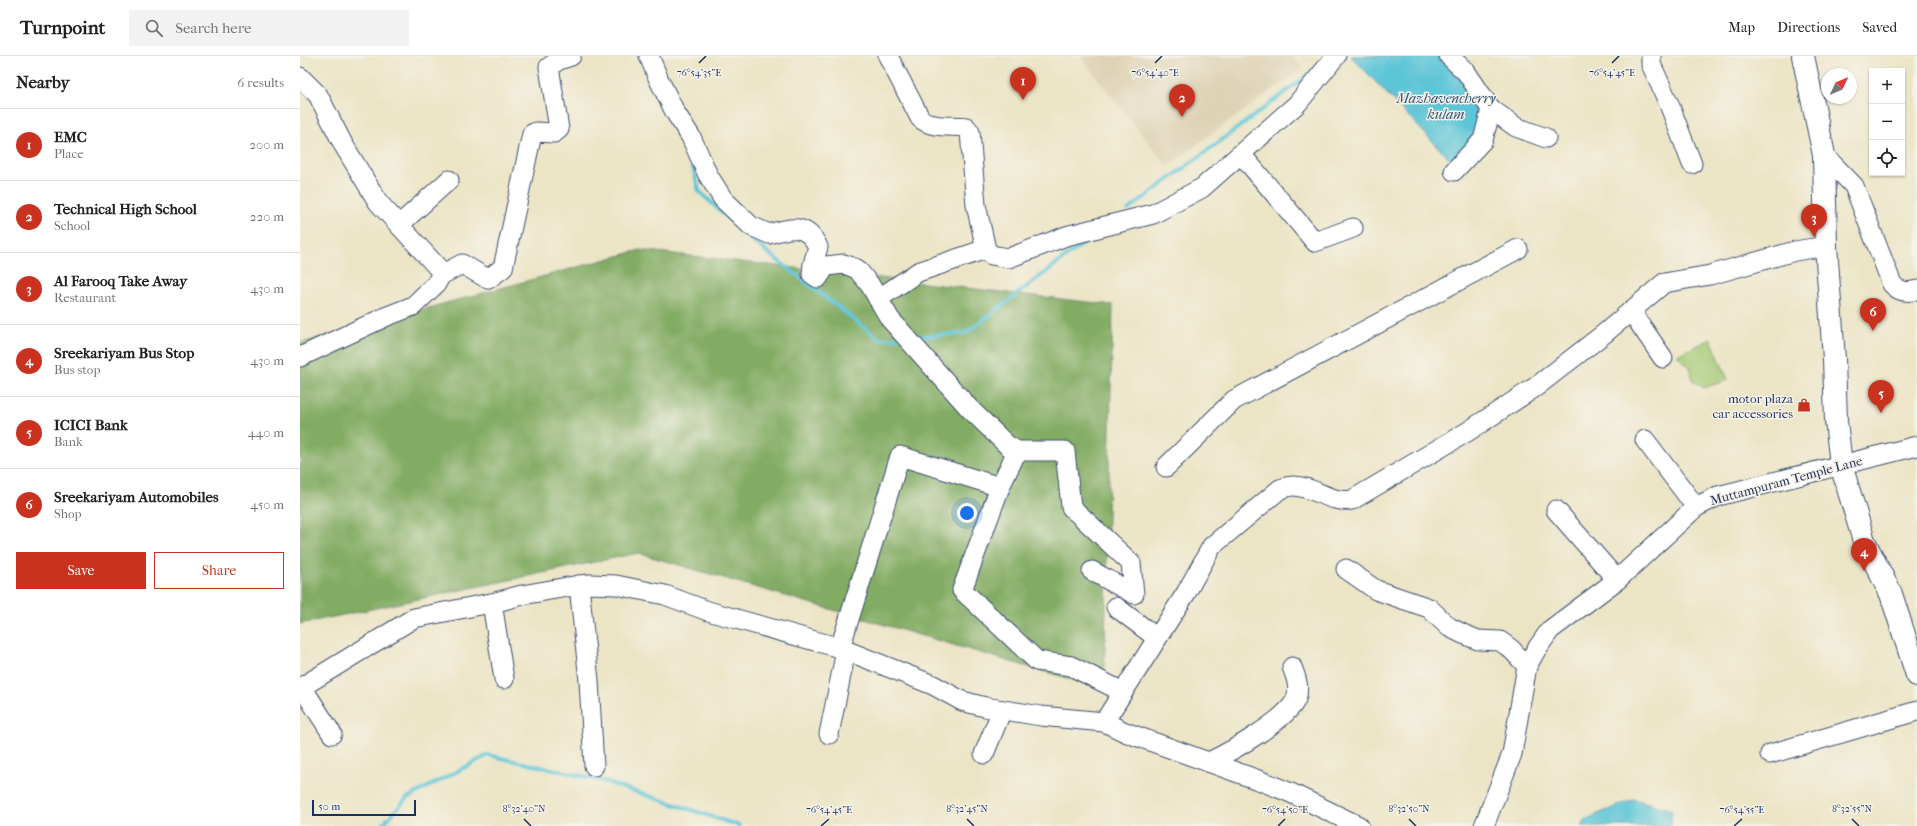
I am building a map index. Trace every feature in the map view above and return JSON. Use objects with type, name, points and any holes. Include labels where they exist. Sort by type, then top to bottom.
[{"type":"main road","points":[[1803,56],[1824,155],[1826,246],[1834,359],[1836,421],[1841,465],[1864,541],[1891,594],[1917,675]]},
{"type":"street","points":[[300,357],[385,317],[413,306],[436,284],[441,275],[462,264],[488,279],[503,268],[531,134],[536,132],[554,133],[559,129],[550,67],[559,60],[571,56]]},
{"type":"street","points":[[649,56],[668,99],[691,137],[708,175],[723,199],[751,226],[769,234],[784,229],[802,229],[813,236],[818,247],[812,274],[818,278],[826,266],[844,264],[857,270],[870,285],[890,319],[970,408],[1007,445],[1017,451],[1065,451],[1071,507],[1131,563],[1134,594],[1092,571]]},
{"type":"street","points":[[888,56],[920,118],[923,121],[931,125],[966,127],[970,132],[976,205],[986,249],[991,254],[1008,258],[1066,236],[1153,214],[1202,188],[1297,104],[1336,56]]},
{"type":"street","points":[[1449,56],[1466,72],[1491,109],[1516,127],[1546,138]]},
{"type":"street","points":[[1650,57],[1651,64],[1669,104],[1692,164]]},
{"type":"street","points":[[300,77],[318,96],[343,144],[378,202],[439,269],[441,275]]},
{"type":"street","points":[[1454,171],[1483,140],[1491,109]]},
{"type":"street","points":[[1241,154],[1315,242],[1353,228]]},
{"type":"street","points":[[1824,155],[1854,186],[1892,284],[1901,291],[1906,292],[1917,290]]},
{"type":"street","points":[[399,225],[449,180]]},
{"type":"street","points":[[1104,722],[1157,638],[1212,546],[1280,488],[1293,486],[1303,488],[1342,502],[1352,500],[1467,432],[1537,386],[1664,283],[1710,275],[1795,251],[1826,246]]},
{"type":"street","points":[[878,299],[918,272],[986,249]]},
{"type":"street","points":[[1166,467],[1234,400],[1518,249]]},
{"type":"street","points":[[1631,310],[1663,358]]},
{"type":"street","points":[[1645,440],[1696,507]]},
{"type":"street","name":"Muttampuram Temple Lane","points":[[1484,826],[1512,754],[1527,666],[1550,630],[1617,580],[1696,507],[1718,496],[1917,446]]},
{"type":"street","points":[[1017,451],[1000,487],[962,590],[1036,661],[1071,666],[1123,692]]},
{"type":"street","points":[[829,734],[843,649],[900,456],[1000,487]]},
{"type":"street","points":[[1556,510],[1617,580]]},
{"type":"street","points":[[1346,570],[1376,590],[1429,608],[1449,627],[1463,634],[1478,640],[1500,641],[1511,649],[1527,666]]},
{"type":"street","points":[[579,585],[589,681],[594,766]]},
{"type":"street","points":[[332,734],[301,687],[414,618],[492,603],[522,595],[579,585],[616,585],[665,595],[708,611],[843,649],[933,685],[962,700],[1002,710],[1041,716],[1104,722],[1125,732],[1290,793],[1359,826]]},
{"type":"street","points":[[492,603],[504,679]]},
{"type":"street","points":[[1116,607],[1157,638]]},
{"type":"street","points":[[1209,762],[1224,755],[1268,726],[1285,712],[1295,700],[1298,690],[1297,677],[1292,666]]},
{"type":"street","points":[[984,754],[1002,710]]},
{"type":"street","points":[[1770,754],[1917,710]]},
{"type":"shaded area","points":[[1080,56],[1291,56],[1303,68],[1167,166]]},
{"type":"green space","points":[[640,250],[1113,305],[1104,689],[638,553],[300,624],[300,343]]},
{"type":"green space","points":[[1711,339],[1728,380],[1704,388],[1693,381],[1689,367],[1677,355]]},
{"type":"water","name":"Mazhavencherry kulam","points":[[1351,56],[1440,56],[1449,62],[1488,118],[1456,166]]},
{"type":"water","points":[[1634,799],[1672,810],[1671,826],[1582,826],[1586,819]]},
{"type":"waterway","points":[[1128,210],[1311,73]]},
{"type":"waterway","points":[[691,159],[699,191],[749,238],[879,339],[898,338]]},
{"type":"waterway","points":[[913,337],[966,333],[1089,239]]},
{"type":"waterway","points":[[381,826],[407,798],[488,755],[600,780],[740,826]]},
{"type":"place","name":"EMC","points":[[1023,100]]},
{"type":"place","name":"Technical High School","points":[[1182,117]]},
{"type":"place","name":"Al Farooq Take Away","points":[[1814,237]]},
{"type":"place","name":"Sreekariyam Automobiles","points":[[1873,331]]},
{"type":"place","name":"motor plaza car accessories","points":[[1804,405]]},
{"type":"place","name":"ICICI Bank","points":[[1881,413]]},
{"type":"place","name":"Sreekariyam Bus Stop","points":[[1864,571]]}]
